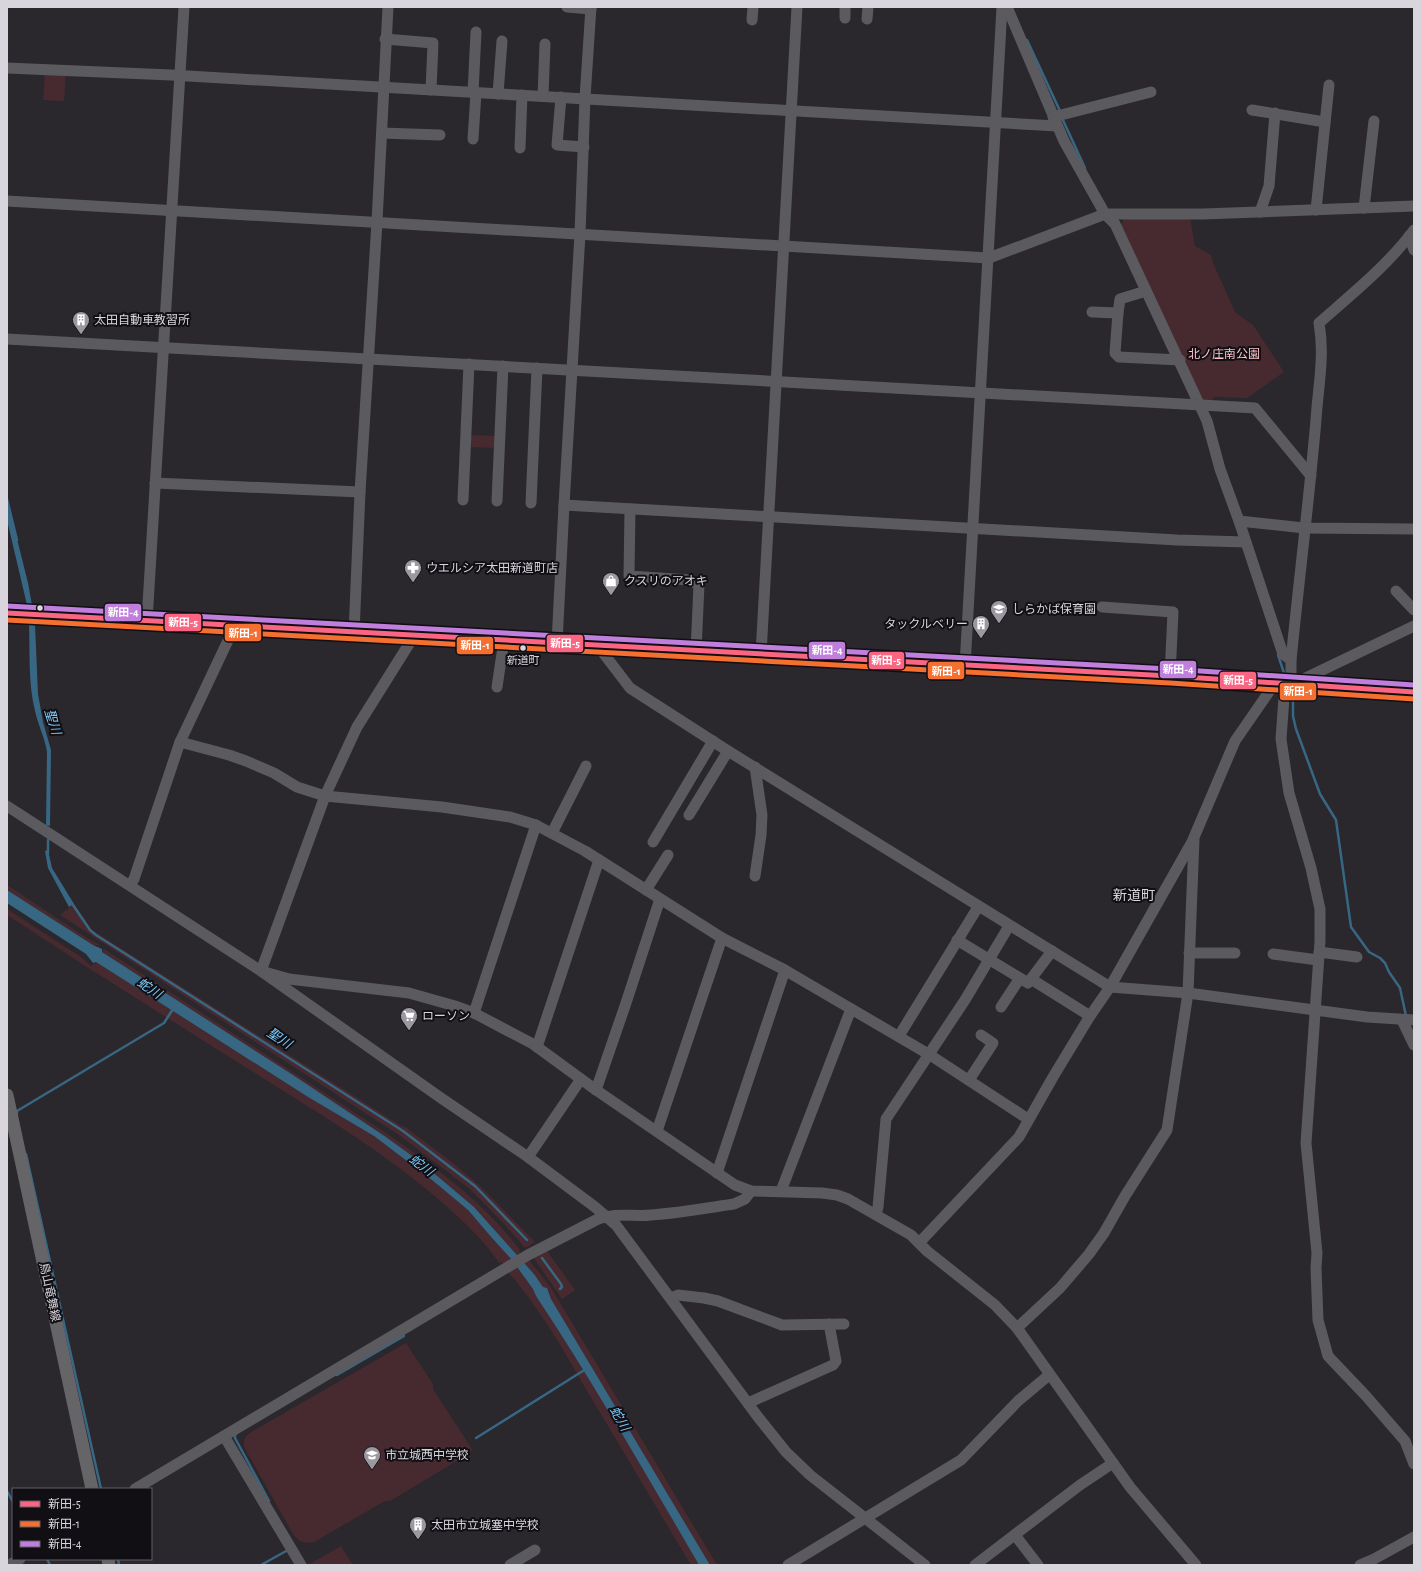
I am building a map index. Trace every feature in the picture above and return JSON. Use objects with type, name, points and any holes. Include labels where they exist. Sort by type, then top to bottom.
[{"type":"main road","points":[[7,613],[147,622],[1170,676],[1414,692]]},
{"type":"main road","name":"鳥山竜舞線","points":[[7,1095],[92,1488]]},
{"type":"street","points":[[147,622],[184,7]]},
{"type":"street","points":[[354,632],[360,492],[377,222],[385,39],[388,7]]},
{"type":"street","points":[[557,643],[591,8],[567,7]]},
{"type":"street","points":[[752,20],[753,7]]},
{"type":"street","points":[[761,654],[785,246],[797,7]]},
{"type":"street","points":[[867,19],[868,7]]},
{"type":"street","points":[[965,666],[1002,7]]},
{"type":"street","points":[[1007,7],[1055,122],[1105,214],[1115,224],[1180,360],[1207,421],[1220,469],[1239,521],[1283,654],[1290,660]]},
{"type":"street","points":[[473,139],[476,32]]},
{"type":"street","points":[[385,39],[433,43],[430,90]]},
{"type":"street","points":[[498,94],[502,41]]},
{"type":"street","points":[[543,96],[545,44]]},
{"type":"street","points":[[7,68],[585,98],[996,122],[1055,122],[1151,92]]},
{"type":"street","points":[[1316,210],[1329,85]]},
{"type":"street","points":[[520,148],[522,95]]},
{"type":"street","points":[[560,97],[557,145],[584,147]]},
{"type":"street","points":[[1252,110],[1325,122]]},
{"type":"street","points":[[1260,212],[1269,186],[1275,113]]},
{"type":"street","points":[[1364,208],[1374,120]]},
{"type":"street","points":[[382,133],[440,135]]},
{"type":"street","points":[[7,201],[989,258],[1105,214],[1195,214],[1414,206]]},
{"type":"street","points":[[1411,233],[1414,250]]},
{"type":"street","points":[[1411,233],[1368,279],[1319,323],[1322,341],[1322,363],[1290,660],[1284,684],[1281,739],[1289,793],[1311,868],[1320,909],[1319,956],[1306,1143],[1316,1253],[1318,1320],[1328,1356],[1400,1434],[1405,1441],[1414,1464]]},
{"type":"street","points":[[1146,291],[1120,299],[1115,353],[1119,357],[1180,360]]},
{"type":"street","points":[[1092,312],[1118,313]]},
{"type":"street","points":[[7,339],[1255,408],[1311,476]]},
{"type":"street","points":[[463,500],[469,364]]},
{"type":"street","points":[[497,501],[503,366]]},
{"type":"street","points":[[530,503],[537,368]]},
{"type":"street","points":[[155,483],[360,492]]},
{"type":"street","points":[[564,505],[973,527],[1177,540],[1246,542]]},
{"type":"street","points":[[630,508],[629,576],[690,580],[699,585],[696,651]]},
{"type":"street","points":[[1239,521],[1304,528],[1414,529]]},
{"type":"street","points":[[1396,591],[1414,610]]},
{"type":"street","points":[[1102,607],[1173,612],[1170,676]]},
{"type":"street","points":[[130,885],[134,879],[180,742],[232,632],[233,626]]},
{"type":"street","points":[[919,1243],[1019,1137],[1028,1119],[1090,1016],[1110,987],[1194,837],[1235,741],[1284,684],[1414,626]]},
{"type":"street","points":[[261,971],[325,796],[357,727],[414,636]]},
{"type":"street","points":[[498,687],[504,640]]},
{"type":"street","points":[[600,645],[604,654],[630,688],[713,742],[1110,987],[1188,993],[1367,1017],[1414,1020]]},
{"type":"street","points":[[180,742],[241,759],[274,773],[297,787],[325,796],[442,807],[510,817],[536,825],[599,860],[722,938],[785,970],[930,1055],[1028,1119]]},
{"type":"street","points":[[653,842],[713,742]]},
{"type":"street","points":[[689,815],[728,751]]},
{"type":"street","points":[[552,833],[586,766]]},
{"type":"street","points":[[755,767],[762,814],[761,835],[755,876]]},
{"type":"street","points":[[7,806],[261,971],[528,1158],[606,1216],[616,1225],[748,1403],[788,1454],[810,1475],[925,1565]]},
{"type":"street","points":[[474,1013],[536,825]]},
{"type":"street","points":[[1016,1328],[1060,1288],[1089,1254],[1104,1233],[1125,1196],[1167,1130],[1188,993],[1194,837]]},
{"type":"street","points":[[646,890],[668,855]]},
{"type":"street","points":[[537,1047],[599,860]]},
{"type":"street","points":[[596,1090],[660,899]]},
{"type":"street","points":[[898,1036],[978,906]]},
{"type":"street","points":[[876,1214],[878,1207],[886,1119],[930,1055],[990,961],[1009,926]]},
{"type":"street","points":[[656,1131],[722,938]]},
{"type":"street","points":[[957,940],[1028,983],[1052,952]]},
{"type":"street","points":[[1190,952],[1235,953]]},
{"type":"street","points":[[1273,954],[1357,957]]},
{"type":"street","points":[[717,1173],[785,970]]},
{"type":"street","points":[[261,971],[289,979],[409,993],[474,1013],[537,1047],[596,1090],[734,1185],[751,1191],[781,1191],[837,1195],[848,1199],[876,1214],[911,1235],[927,1251],[995,1306],[1016,1328],[1130,1487],[1196,1565]]},
{"type":"street","points":[[1001,1007],[1020,978]]},
{"type":"street","points":[[1031,979],[1090,1016]]},
{"type":"street","points":[[781,1191],[851,1009]]},
{"type":"street","points":[[1402,1020],[1414,1045]]},
{"type":"street","points":[[969,1080],[992,1043],[981,1035]]},
{"type":"street","points":[[528,1158],[581,1079]]},
{"type":"street","points":[[137,1488],[504,1269],[561,1237],[606,1216],[622,1214],[652,1215],[734,1204],[745,1199],[751,1191]]},
{"type":"street","points":[[670,1298],[678,1295],[718,1301],[782,1325],[844,1324]]},
{"type":"street","points":[[748,1403],[833,1365],[836,1361],[829,1324]]},
{"type":"street","points":[[788,1565],[961,1460],[1018,1401],[1049,1375]]},
{"type":"street","points":[[224,1436],[301,1565]]},
{"type":"street","points":[[975,1565],[1080,1485],[1113,1463]]},
{"type":"street","points":[[1015,1535],[1038,1565]]},
{"type":"street","points":[[1360,1565],[1376,1562],[1414,1537]]},
{"type":"street","points":[[510,1565],[535,1550]]},
{"type":"street","points":[[9,1565],[18,1560]]},
{"type":"green space","points":[[45,71],[66,72],[64,101],[43,100]]},
{"type":"green space","name":"北ノ庄南公園","points":[[1190,217],[1195,246],[1211,255],[1235,312],[1253,325],[1284,372],[1247,398],[1214,397],[1210,403],[1202,401],[1120,226],[1124,219]]},
{"type":"green space","points":[[466,435],[500,436],[499,448],[465,447]]},
{"type":"green space","points":[[7,885],[100,945],[93,945],[7,890]]},
{"type":"green space","points":[[74,904],[92,930],[403,1127],[404,1126],[453,1163],[480,1186],[535,1242],[525,1248],[470,1189],[399,1135],[60,915]]},
{"type":"green space","points":[[7,909],[81,957],[91,966],[96,962],[308,1097],[374,1136],[432,1180],[468,1210],[512,1260],[533,1289],[619,1429],[699,1565],[691,1565],[543,1318],[502,1262],[499,1263],[481,1239],[467,1225],[399,1168],[326,1117],[37,935],[7,915]]},
{"type":"green space","points":[[104,949],[386,1133],[458,1186],[491,1216],[550,1286],[717,1565],[710,1565],[551,1299],[547,1288],[543,1287],[534,1274],[474,1207],[422,1163],[386,1137],[102,952]]},
{"type":"green space","points":[[547,1251],[575,1290],[562,1299],[535,1260],[535,1256]]},
{"type":"green space","points":[[406,1343],[433,1384],[433,1389],[472,1449],[470,1453],[390,1501],[385,1501],[314,1542],[307,1543],[300,1541],[293,1534],[244,1447],[245,1438],[251,1432]]},
{"type":"green space","points":[[341,1546],[353,1565],[308,1565]]},
{"type":"water","points":[[7,499],[32,605],[27,605],[7,520]]},
{"type":"water","points":[[29,624],[35,624],[38,694],[43,722],[51,750],[50,826],[46,825],[47,752],[36,716],[30,679]]},
{"type":"water","points":[[48,850],[52,868],[74,904],[69,907],[48,868],[45,851]]},
{"type":"water","name":"蛇川","points":[[7,890],[93,945],[102,949],[102,952],[386,1137],[422,1163],[474,1207],[534,1274],[543,1287],[547,1288],[551,1299],[710,1565],[699,1565],[619,1429],[533,1289],[512,1260],[468,1210],[432,1180],[374,1136],[308,1097],[96,962],[93,963],[86,954],[7,903]]},
{"type":"waterway","points":[[1027,40],[1060,111]]},
{"type":"waterway","points":[[1062,118],[1085,168]]},
{"type":"waterway","name":"聖川","points":[[7,499],[17,540]]},
{"type":"waterway","points":[[1278,655],[1286,679]]},
{"type":"waterway","points":[[1289,689],[1293,702],[1293,716],[1296,729],[1320,794],[1336,820],[1351,927],[1369,952],[1380,958],[1385,963],[1389,972],[1400,988],[1406,1016]]},
{"type":"waterway","name":"聖川","points":[[48,840],[48,853]]},
{"type":"waterway","name":"聖川","points":[[71,902],[90,930],[96,935],[403,1131],[475,1186],[527,1240]]},
{"type":"waterway","points":[[17,1114],[17,1111],[164,1023],[173,1009]]},
{"type":"waterway","points":[[26,1154],[101,1488]]},
{"type":"waterway","name":"聖川","points":[[542,1258],[561,1284],[562,1287],[560,1289]]},
{"type":"waterway","points":[[337,1375],[404,1336]]},
{"type":"waterway","points":[[476,1438],[586,1369]]},
{"type":"waterway","points":[[236,1434],[235,1438],[269,1501]]},
{"type":"waterway","points":[[7,1491],[12,1500]]},
{"type":"waterway","points":[[261,1565],[288,1550]]},
{"type":"waterway","points":[[48,1560],[50,1565]]},
{"type":"waterway","points":[[118,1560],[119,1565]]},
{"type":"transit line","name":"新田-4","points":[[7,606],[1170,669],[1414,685]]},
{"type":"transit line","name":"新田-5","points":[[7,613],[1170,676],[1414,692]]},
{"type":"transit line","name":"新田-1","points":[[7,620],[1170,683],[1414,699]]},
{"type":"place","name":"太田自動車教習所","points":[[81,335]]},
{"type":"place","name":"ウエルシア太田新道町店","points":[[413,583]]},
{"type":"place","name":"クスリのアオキ","points":[[611,596]]},
{"type":"place","name":"しらかば保育園","points":[[999,624]]},
{"type":"place","name":"タックルベリー","points":[[981,639]]},
{"type":"place","name":"新道町","points":[[523,648]]},
{"type":"place","name":"ローソン","points":[[409,1031]]},
{"type":"place","name":"市立城西中学校","points":[[372,1470]]},
{"type":"place","name":"太田市立城塞中学校","points":[[418,1540]]},
{"type":"district","name":"新道町","points":[[1134,896]]}]
